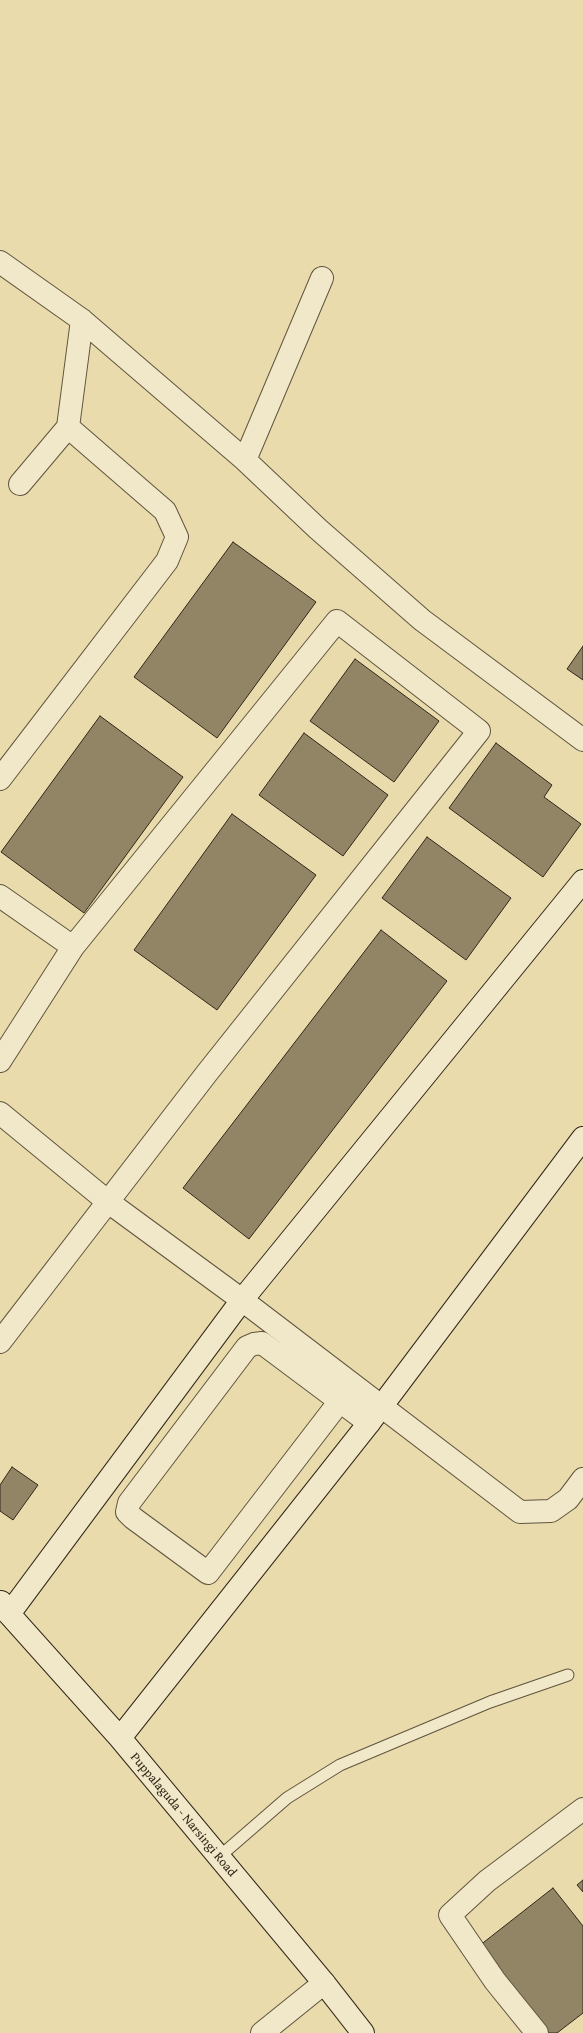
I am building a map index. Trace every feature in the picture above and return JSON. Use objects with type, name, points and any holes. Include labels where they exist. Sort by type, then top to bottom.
[{"type":"street","points":[[0,262],[82,320],[245,460],[318,530],[422,620],[583,740]]},
{"type":"street","points":[[245,460],[322,278]]},
{"type":"street","points":[[20,484],[68,427],[82,320]]},
{"type":"street","points":[[0,779],[167,561],[177,537],[165,511],[68,427]]},
{"type":"street","points":[[0,1061],[73,946],[337,621],[479,731],[107,1201],[0,1342]]},
{"type":"street","points":[[4,1607],[242,1300],[583,881]]},
{"type":"street","points":[[0,896],[73,946]]},
{"type":"street","points":[[0,1113],[107,1201],[242,1300],[374,1415],[520,1512],[551,1511],[568,1499],[583,1480]]},
{"type":"street","points":[[120,1738],[374,1415],[583,1138]]},
{"type":"street","points":[[340,1401],[208,1573],[127,1512],[129,1503],[247,1347],[262,1343],[340,1401],[374,1415]]},
{"type":"street","name":"Puppalaguda - Narsingi Road","points":[[4,1607],[120,1738],[324,1983],[363,2033]]},
{"type":"street","points":[[537,2033],[495,1981],[450,1914],[487,1881],[583,1809]]},
{"type":"street","points":[[262,2033],[324,1983]]},
{"type":"lane","points":[[219,1857],[287,1798],[340,1765],[490,1702],[568,1675]]},
{"type":"building","points":[[233,542],[316,602],[217,738],[134,677]]},
{"type":"building","points":[[583,646],[583,680],[567,669]]},
{"type":"building","points":[[355,659],[439,721],[394,782],[310,721]]},
{"type":"building","points":[[100,716],[183,777],[84,913],[1,852]]},
{"type":"building","points":[[304,733],[388,795],[343,856],[259,795]]},
{"type":"building","points":[[496,743],[552,785],[544,797],[581,824],[543,877],[449,808]]},
{"type":"building","points":[[232,814],[316,875],[217,1010],[134,950]]},
{"type":"building","points":[[427,837],[511,898],[466,960],[382,898]]},
{"type":"building","points":[[381,930],[447,981],[249,1239],[183,1188]]},
{"type":"building","points":[[12,1467],[38,1485],[13,1520],[0,1511],[0,1485]]},
{"type":"building","points":[[583,1880],[583,1892],[577,1885]]},
{"type":"building","points":[[553,1888],[583,1926],[583,2013],[557,2033],[547,2033],[479,1946]]}]
